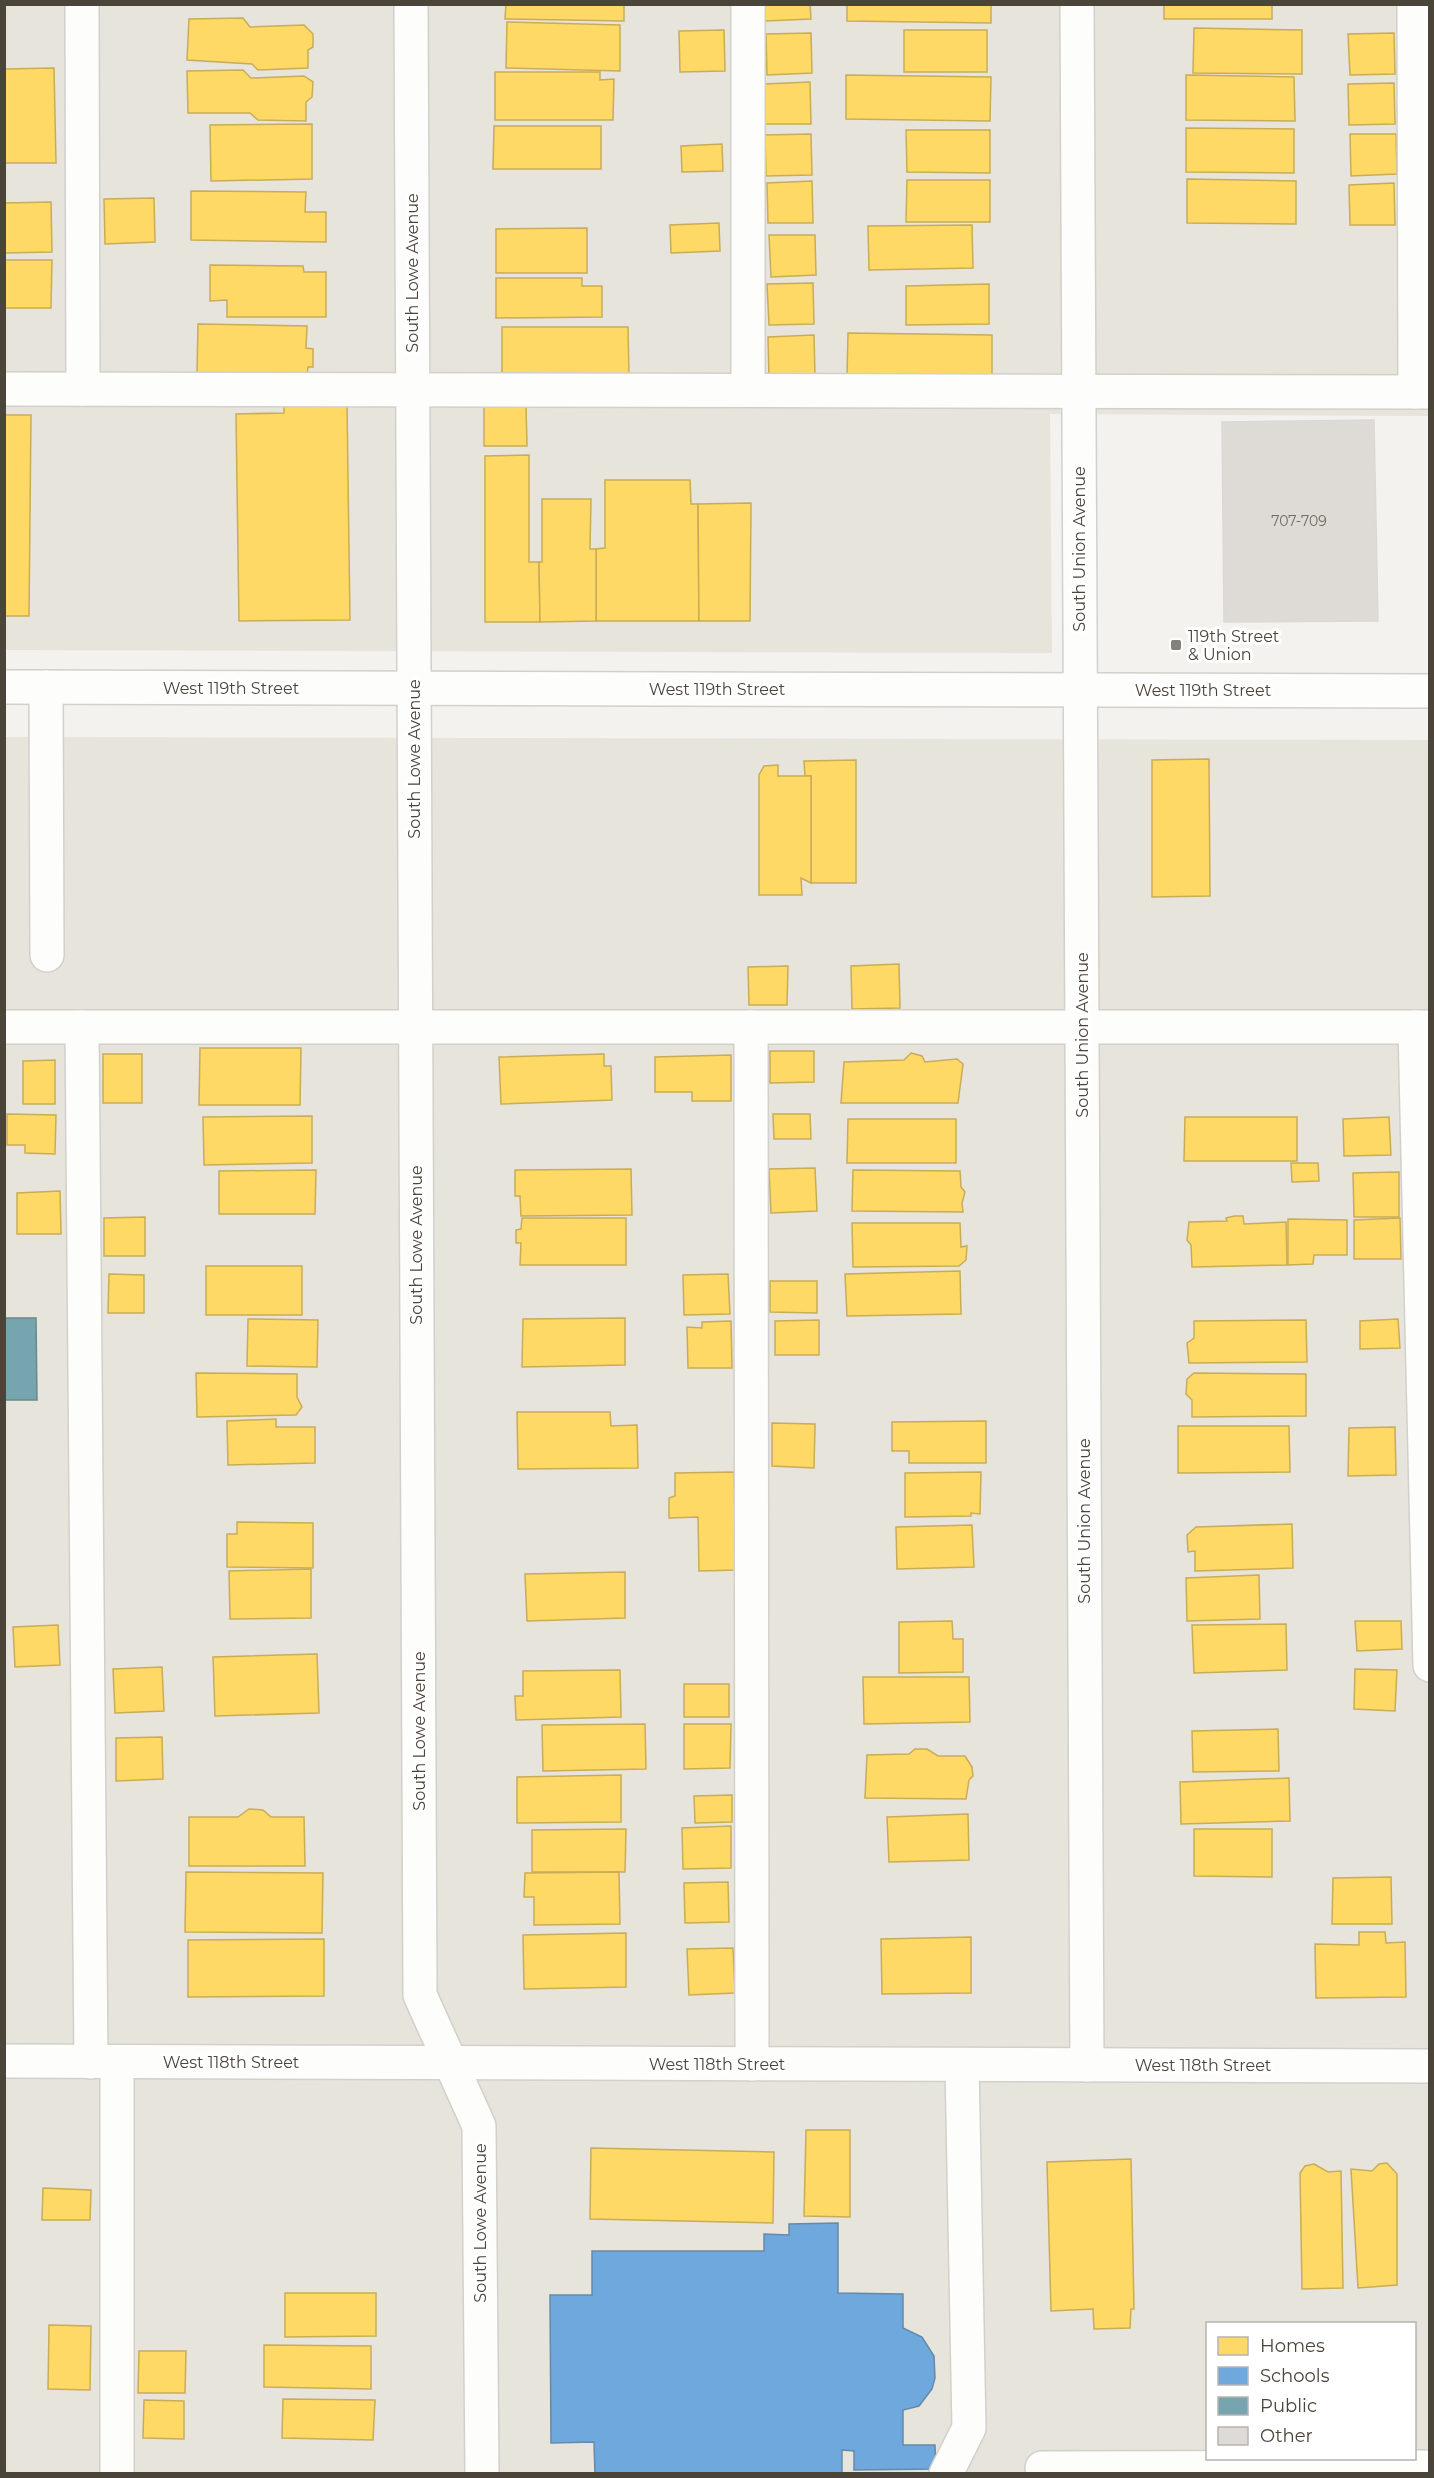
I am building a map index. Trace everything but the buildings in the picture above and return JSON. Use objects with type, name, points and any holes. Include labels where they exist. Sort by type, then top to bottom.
[{"type":"street","points":[[82,4],[83,389]]},
{"type":"street","name":"South Lowe Avenue","points":[[411,4],[420,1995],[479,2126],[482,2474]]},
{"type":"street","points":[[748,4],[748,390]]},
{"type":"street","name":"South Union Avenue","points":[[1077,4],[1087,2065]]},
{"type":"street","points":[[4,389],[1422,392],[1414,4]]},
{"type":"street","name":"West 119th Street","points":[[4,687],[1430,691]]},
{"type":"street","points":[[46,687],[47,955]]},
{"type":"street","points":[[4,1027],[1422,1027],[1430,1665]]},
{"type":"street","points":[[82,1027],[104,2062],[117,2474]]},
{"type":"street","points":[[750,1027],[752,2064]]},
{"type":"street","name":"West 118th Street","points":[[4,2061],[1430,2066]]},
{"type":"street","points":[[946,2474],[969,2428],[962,2065]]},
{"type":"street","points":[[1042,2468],[1430,2467]]},
{"type":"shaded area","points":[[5,5],[1429,5],[1429,416],[1050,414],[1052,653],[5,650]]},
{"type":"shaded area","points":[[4,737],[1429,740],[1429,2473],[5,2473]]},
{"type":"place","name":"119th Street & Union","points":[[1176,645]]}]
